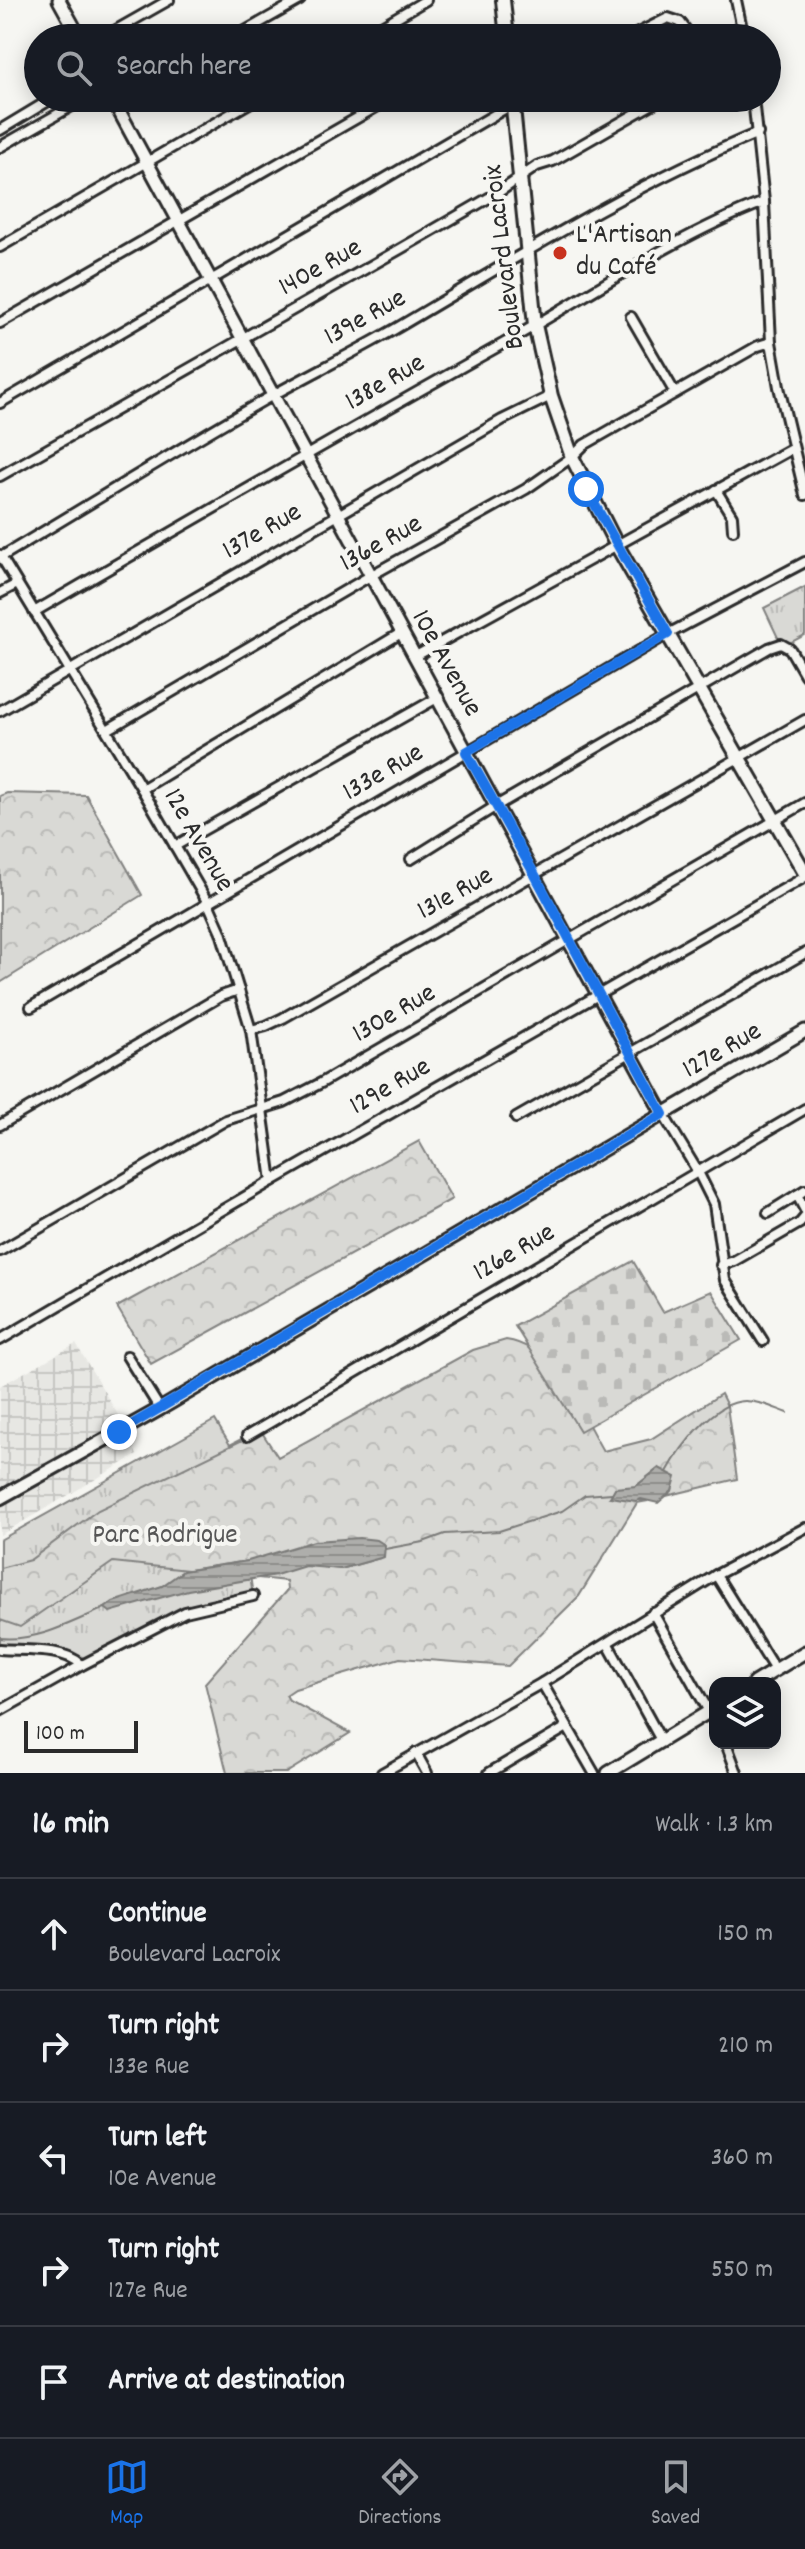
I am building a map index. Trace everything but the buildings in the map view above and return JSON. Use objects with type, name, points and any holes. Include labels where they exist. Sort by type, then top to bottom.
[{"type":"main road","points":[[503,0],[505,24]]},
{"type":"main road","name":"Boulevard Lacroix","points":[[517,112],[526,249],[535,325],[551,396],[572,457],[616,544],[805,875]]},
{"type":"street","points":[[59,0],[72,24]]},
{"type":"street","points":[[127,24],[169,0]]},
{"type":"street","points":[[258,24],[300,0]]},
{"type":"street","points":[[385,24],[426,0]]},
{"type":"street","points":[[736,0],[741,24]]},
{"type":"street","points":[[656,24],[668,18],[682,24]]},
{"type":"street","points":[[0,130],[30,112]]},
{"type":"street","points":[[0,147],[61,112]]},
{"type":"street","name":"10e Avenue","points":[[124,112],[147,162],[272,396],[339,514],[663,1114],[698,1172],[716,1215],[725,1280],[763,1341]]},
{"type":"street","points":[[0,247],[234,112]]},
{"type":"street","points":[[0,323],[368,112]]},
{"type":"street","points":[[0,403],[496,112]]},
{"type":"street","name":"140e Rue","points":[[0,476],[638,112]]},
{"type":"street","points":[[755,112],[764,202],[771,342],[805,495]]},
{"type":"street","name":"139e Rue","points":[[1,555],[272,396],[374,341],[526,249],[666,173],[758,133]]},
{"type":"street","name":"138e Rue","points":[[34,612],[558,310],[666,250],[764,202]]},
{"type":"street","points":[[631,317],[675,393]]},
{"type":"street","name":"136e Rue","points":[[107,730],[526,489],[584,445],[758,346],[771,342]]},
{"type":"street","name":"137e Rue","points":[[0,711],[502,420],[551,396]]},
{"type":"street","points":[[414,657],[793,448]]},
{"type":"street","points":[[716,490],[732,516],[733,530]]},
{"type":"street","name":"12e Avenue","points":[[1,555],[142,789],[208,903],[221,932],[251,1030],[272,1181]]},
{"type":"street","name":"133e Rue","points":[[31,1007],[668,634],[805,562]]},
{"type":"street","points":[[0,593],[17,584]]},
{"type":"street","points":[[142,789],[401,633]]},
{"type":"street","points":[[411,859],[496,806],[769,648],[781,644],[790,649],[805,675]]},
{"type":"street","points":[[175,846],[437,698]]},
{"type":"street","name":"131e Rue","points":[[251,1030],[283,1018],[805,720]]},
{"type":"street","name":"130e Rue","points":[[0,1251],[213,1127],[284,1102],[321,1083],[805,803]]},
{"type":"street","name":"129e Rue","points":[[0,1340],[805,875]]},
{"type":"street","points":[[516,1118],[805,953]]},
{"type":"street","points":[[0,1125],[221,996],[239,990]]},
{"type":"street","name":"127e Rue","points":[[0,1498],[160,1409],[805,1031]]},
{"type":"street","name":"126e Rue","points":[[247,1436],[805,1109]]},
{"type":"street","points":[[768,1213],[801,1193],[805,1210]]},
{"type":"street","points":[[721,1265],[734,1261],[800,1223],[805,1217]]},
{"type":"street","points":[[127,1356],[160,1409]]},
{"type":"street","points":[[382,1773],[608,1644],[716,1575],[805,1528]]},
{"type":"street","points":[[716,1575],[775,1670]]},
{"type":"street","points":[[0,1711],[185,1612],[253,1596]]},
{"type":"street","points":[[653,1613],[709,1707]]},
{"type":"street","points":[[608,1644],[662,1742]]},
{"type":"street","points":[[0,1649],[63,1654],[75,1658],[82,1665]]},
{"type":"street","points":[[764,1677],[805,1652]]},
{"type":"street","points":[[542,1683],[594,1773]]},
{"type":"street","points":[[608,1773],[709,1716]]},
{"type":"street","points":[[489,1773],[567,1727]]},
{"type":"street","points":[[728,1749],[737,1773]]},
{"type":"street","points":[[416,1753],[427,1773]]},
{"type":"shaded area","points":[[76,1344],[124,1425],[137,1455],[0,1535],[0,1386]]},
{"type":"shaded area","points":[[659,1468],[676,1477],[672,1491],[658,1503],[610,1497],[615,1488],[636,1486]]},
{"type":"shaded area","points":[[377,1540],[385,1545],[384,1557],[341,1569],[305,1566],[276,1575],[188,1590],[110,1612],[105,1608],[113,1602],[162,1586],[183,1571],[248,1561],[314,1541]]},
{"type":"green space","points":[[805,587],[805,635],[786,645],[781,644],[764,608]]},
{"type":"green space","points":[[7,793],[86,795],[142,895],[0,983],[0,796]]},
{"type":"green space","points":[[419,1141],[452,1199],[151,1364],[117,1307]]},
{"type":"green space","points":[[633,1261],[663,1312],[711,1291],[741,1340],[580,1431],[515,1326]]},
{"type":"green space","points":[[506,1340],[524,1345],[553,1368],[603,1451],[651,1439],[721,1394],[727,1406],[737,1479],[666,1496],[659,1468],[636,1486],[611,1497],[648,1501],[637,1503],[579,1596],[508,1666],[400,1658],[295,1689],[286,1695],[289,1700],[350,1733],[286,1773],[227,1773],[205,1683],[287,1590],[286,1581],[258,1578],[306,1565],[341,1569],[384,1557],[248,1561],[188,1570],[113,1562],[20,1627],[0,1620],[0,1568],[30,1560],[98,1510],[261,1431],[278,1457],[473,1350]]},
{"type":"green space","name":"Parc Rodrigue","points":[[215,1420],[230,1445],[247,1436],[239,1499],[253,1596],[199,1607],[82,1665],[75,1658],[0,1649],[0,1540]]},
{"type":"waterway","points":[[667,1472],[699,1428],[733,1403],[751,1401],[788,1413]]},
{"type":"waterway","points":[[385,1549],[423,1542],[445,1534],[499,1531],[562,1511],[585,1495],[612,1493]]},
{"type":"waterway","points":[[0,1638],[41,1634],[105,1608]]},
{"type":"place","name":"L'Artisan du Café","points":[[560,253]]},
{"type":"route","points":[[119,1432],[663,1114],[466,752],[668,634],[586,489]]}]
